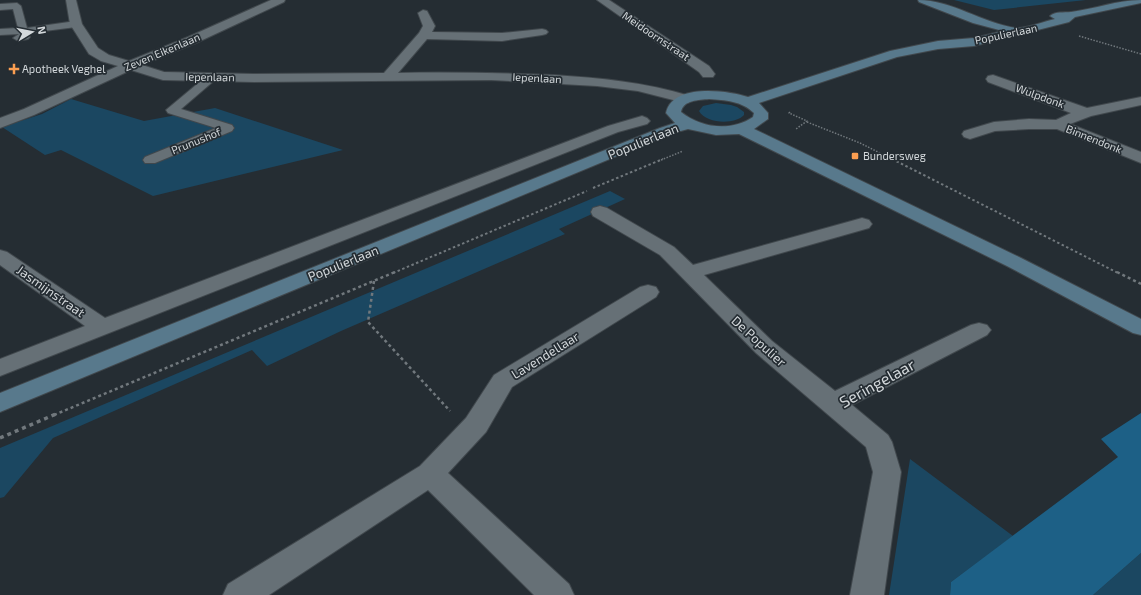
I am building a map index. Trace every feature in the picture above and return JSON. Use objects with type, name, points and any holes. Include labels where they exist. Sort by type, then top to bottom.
[{"type":"street","points":[[71,0],[76,24]]},
{"type":"street","name":"Zeven Eikenlaan","points":[[0,123],[29,112],[129,66],[192,40],[280,0]]},
{"type":"street","name":"Meidoornstraat","points":[[602,0],[704,69],[708,74]]},
{"type":"street","points":[[923,0],[962,15],[1009,28]]},
{"type":"street","name":"Populierlaan","points":[[748,102],[887,57],[938,44],[957,36],[1065,20],[1070,15],[1141,0]]},
{"type":"street","points":[[388,76],[424,35],[429,26],[423,13]]},
{"type":"street","name":"Iepenlaan","points":[[76,24],[93,51],[105,58],[163,76],[254,78],[491,76],[597,82],[638,87],[685,99]]},
{"type":"street","name":"Populierlaan","points":[[938,44],[974,42],[1009,28]]},
{"type":"street","points":[[424,35],[502,37],[542,32]]},
{"type":"street","name":"Wulpdonk","points":[[994,79],[1086,113]]},
{"type":"street","points":[[696,96],[723,96],[748,102],[757,108],[761,114],[760,119],[748,127],[714,130],[687,124],[678,119],[673,113],[673,108],[677,103],[696,96]]},
{"type":"street","name":"Binnendonk","points":[[1141,101],[1086,113],[1064,120],[1060,125],[1141,158]]},
{"type":"street","name":"Populierlaan","points":[[0,368],[606,131],[642,121]]},
{"type":"street","name":"Populierlaan","points":[[0,403],[665,131],[687,124]]},
{"type":"street","name":"Wulpdonk","points":[[970,134],[994,127],[1028,124],[1060,125]]},
{"type":"street","points":[[748,127],[915,201],[1141,315]]},
{"type":"street","points":[[748,127],[1141,328]]},
{"type":"street","name":"De Populier","points":[[600,212],[667,251],[764,347],[833,404]]},
{"type":"street","points":[[688,273],[862,224]]},
{"type":"street","name":"Jasmijnstraat","points":[[0,256],[103,327]]},
{"type":"street","name":"Lavendellaar","points":[[240,595],[430,474],[471,430],[503,381],[648,292]]},
{"type":"street","name":"Seringelaar","points":[[867,595],[887,472],[878,442],[833,404],[979,330]]},
{"type":"street","points":[[430,474],[558,595]]},
{"type":"lane","points":[[0,7],[17,6],[25,37],[0,41]]},
{"type":"lane","points":[[0,32],[24,31],[76,24]]},
{"type":"lane","name":"Prunushof","points":[[150,160],[228,128],[172,110],[212,77]]},
{"type":"path","points":[[1072,34],[1141,54]]},
{"type":"path","points":[[807,121],[860,143],[1141,284]]},
{"type":"path","points":[[0,438],[686,148]]},
{"type":"path","points":[[374,280],[368,322],[419,378],[471,430]]},
{"type":"shaded area","points":[[954,0],[1086,0],[994,10]]},
{"type":"shaded area","points":[[71,99],[144,121],[215,108],[343,150],[153,196],[61,150],[45,155],[2,127],[42,114]]},
{"type":"shaded area","points":[[716,103],[737,107],[744,112],[744,115],[728,122],[721,122],[708,119],[699,111],[703,106]]},
{"type":"shaded area","points":[[610,191],[625,199],[559,229],[565,234],[341,331],[267,366],[252,350],[53,438],[4,497],[0,498],[0,448]]},
{"type":"shaded area","points":[[1141,413],[1141,553],[1093,595],[950,595],[951,582],[1118,457],[1101,439]]},
{"type":"shaded area","points":[[910,459],[1013,536],[951,582],[950,595],[889,595]]},
{"type":"shaded area","points":[[1141,553],[1141,595],[1093,595]]},
{"type":"place","name":"Apotheek Veghel","points":[[14,69]]},
{"type":"place","name":"Bundersweg","points":[[855,156]]}]
